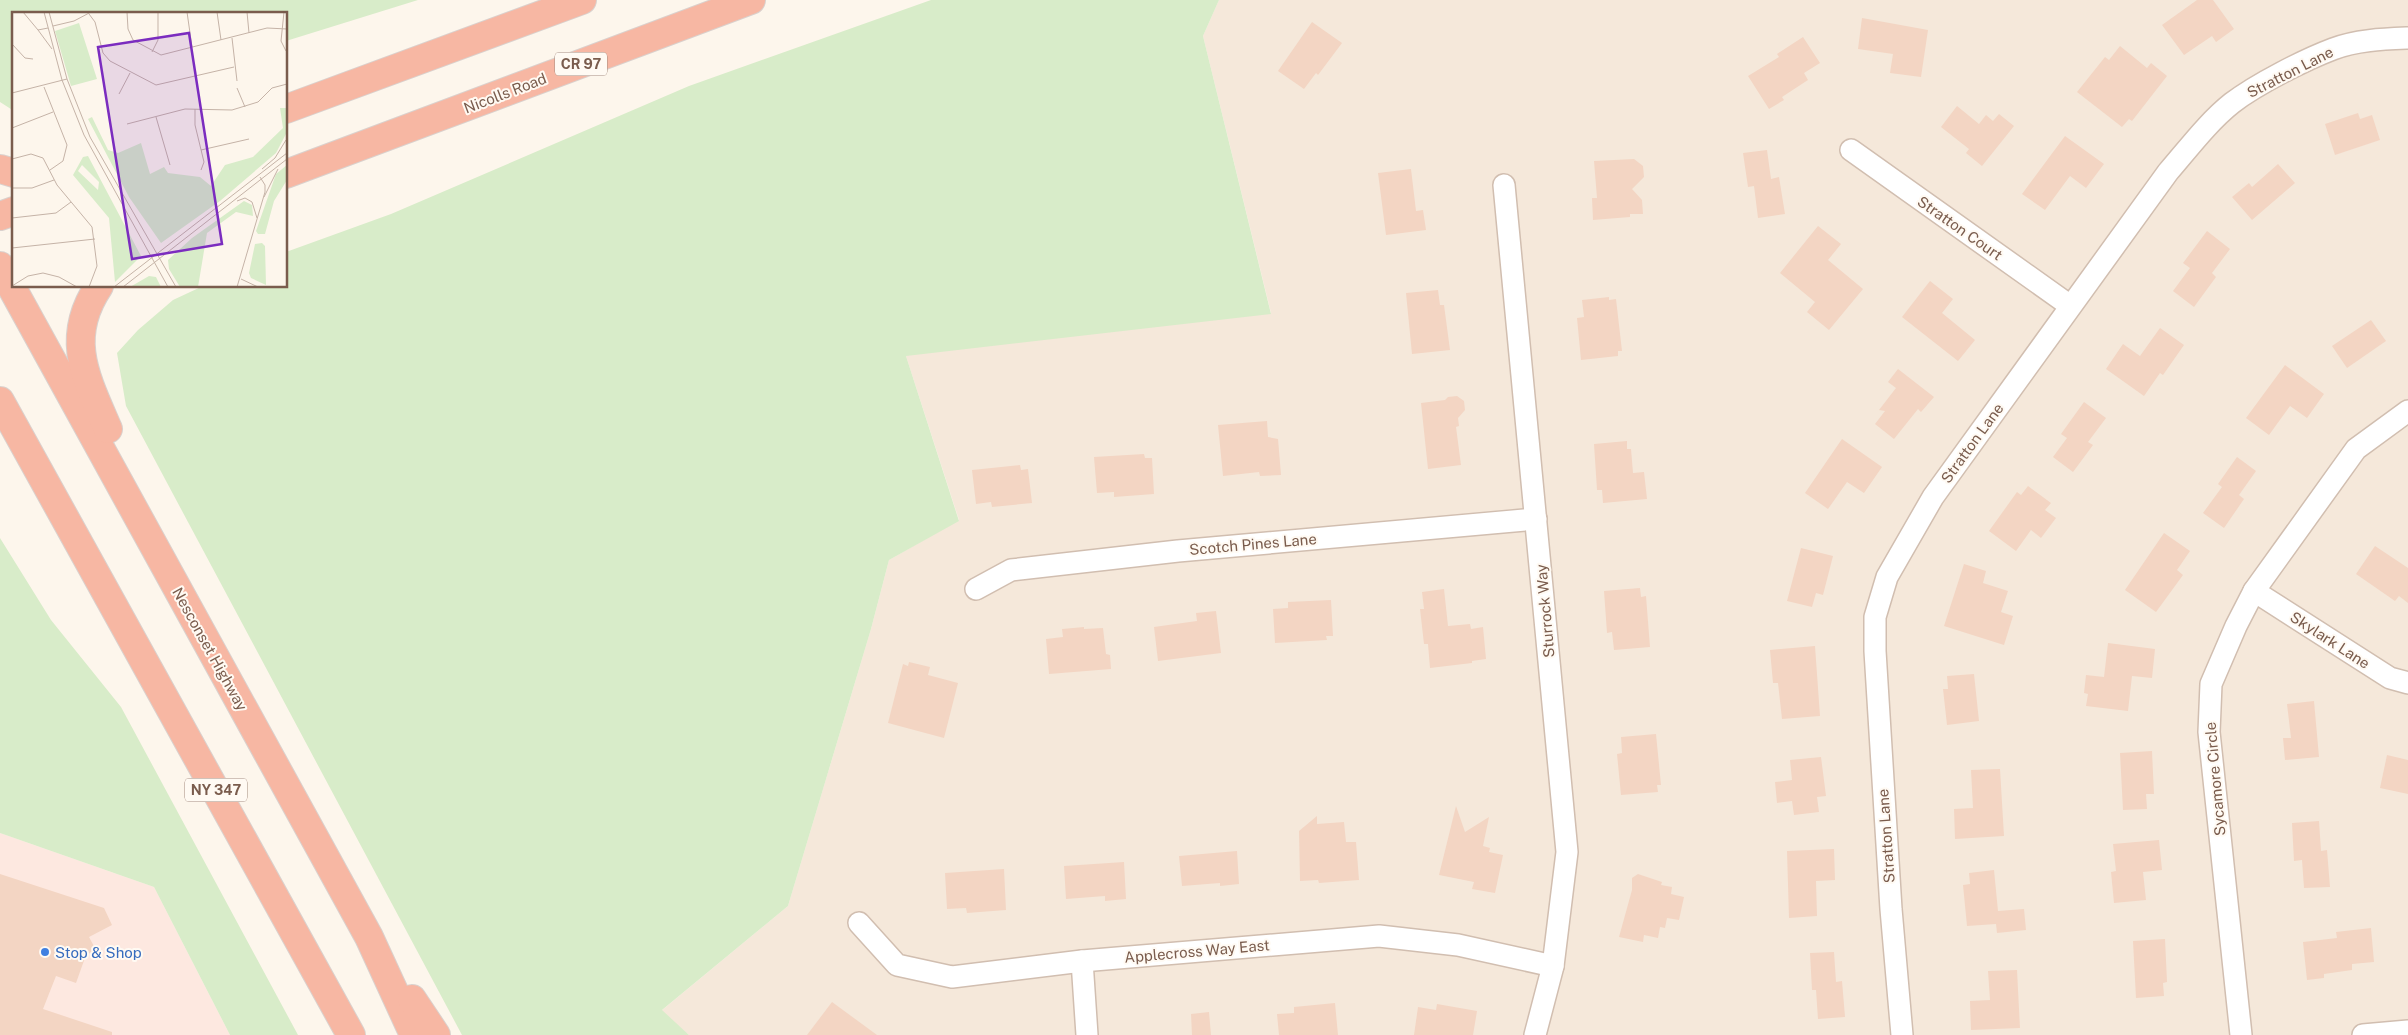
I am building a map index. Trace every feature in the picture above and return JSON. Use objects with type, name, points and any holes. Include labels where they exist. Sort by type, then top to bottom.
[{"type":"highway","points":[[288,108],[582,0]]},
{"type":"highway","name":"Nicolls Road","points":[[288,173],[751,0]]},
{"type":"highway","points":[[0,216],[12,212]]},
{"type":"highway","name":"Nesconset Highway","points":[[5,277],[369,937],[414,1035]]},
{"type":"highway","points":[[98,288],[89,303],[81,327],[81,359],[89,385],[172,580]]},
{"type":"highway","name":"NY 347","points":[[0,400],[351,1035]]},
{"type":"highway","points":[[0,426],[43,479]]},
{"type":"highway","points":[[369,937],[436,1035]]},
{"type":"street","name":"Stratton Lane","points":[[1902,1035],[1881,763],[1875,617],[1887,577],[1933,497],[2069,306],[2168,172],[2231,103],[2258,86],[2334,49],[2377,40],[2408,38]]},
{"type":"street","name":"Stratton Court","points":[[1851,150],[2069,306]]},
{"type":"street","name":"Sturrock Way","points":[[1504,185],[1567,852],[1553,966],[1535,1035]]},
{"type":"street","name":"Sycamore Circle","points":[[2241,1035],[2209,732],[2211,684],[2236,626],[2254,591],[2356,449],[2408,411]]},
{"type":"street","name":"Scotch Pines Lane","points":[[976,589],[1011,570],[1178,551],[1536,519]]},
{"type":"street","name":"Skylark Lane","points":[[2254,591],[2390,678],[2408,683]]},
{"type":"street","name":"Applecross Way East","points":[[859,923],[896,965],[952,977],[1082,961],[1379,936],[1458,945],[1553,966]]},
{"type":"street","points":[[1082,961],[1087,1035]]},
{"type":"street","points":[[2363,1035],[2408,1031]]},
{"type":"shaded area","points":[[1219,0],[2408,0],[2408,1035],[689,1035],[661,1011],[788,906],[871,629],[889,560],[959,520],[906,356],[905,346],[1271,313],[1203,36]]},
{"type":"shaded area","points":[[0,833],[154,887],[230,1035],[0,1035]]},
{"type":"green space","points":[[0,0],[418,0],[288,40],[288,12],[12,12],[12,110],[0,102]]},
{"type":"green space","points":[[931,0],[1219,0],[1203,36],[1271,314],[906,356],[959,521],[889,560],[871,629],[788,906],[662,1010],[689,1035],[462,1035],[126,406],[117,353],[138,330],[173,300],[199,288],[288,288],[288,251],[391,214],[689,86]]},
{"type":"green space","points":[[0,538],[51,620],[121,707],[298,1035],[230,1035],[154,887],[0,833]]},
{"type":"building","points":[[2197,0],[2213,0],[2234,29],[2216,42],[2212,36],[2184,55],[2162,25]]},
{"type":"building","points":[[1862,18],[1928,30],[1921,77],[1890,73],[1893,54],[1858,49]]},
{"type":"building","points":[[1312,22],[1342,43],[1318,75],[1316,73],[1304,89],[1278,71]]},
{"type":"building","points":[[1803,37],[1820,63],[1804,73],[1808,80],[1782,97],[1784,100],[1769,109],[1748,76],[1779,57],[1777,54]]},
{"type":"building","points":[[2120,46],[2147,68],[2151,63],[2167,76],[2132,121],[2129,119],[2122,127],[2077,92],[2105,57],[2109,60]]},
{"type":"building","points":[[1957,106],[1979,124],[1986,115],[1993,121],[1999,114],[2014,126],[1982,166],[1966,153],[1969,149],[1941,127]]},
{"type":"building","points":[[2358,113],[2360,119],[2372,115],[2380,140],[2335,155],[2325,124]]},
{"type":"building","points":[[2065,136],[2104,164],[2086,188],[2070,176],[2045,210],[2022,194]]},
{"type":"building","points":[[1767,150],[1771,179],[1779,177],[1785,214],[1758,218],[1754,186],[1748,187],[1743,153]]},
{"type":"building","points":[[1634,159],[1643,166],[1644,177],[1632,189],[1642,200],[1643,214],[1630,214],[1630,217],[1593,220],[1592,198],[1597,198],[1594,161]]},
{"type":"building","points":[[2278,164],[2295,183],[2252,220],[2232,197],[2249,183],[2252,187]]},
{"type":"building","points":[[1411,169],[1416,211],[1423,210],[1426,230],[1386,235],[1378,173]]},
{"type":"building","points":[[1818,226],[1841,244],[1828,260],[1863,289],[1829,330],[1807,312],[1815,302],[1780,273]]},
{"type":"building","points":[[2207,231],[2230,249],[2212,273],[2216,277],[2194,307],[2173,291],[2190,268],[2183,263]]},
{"type":"building","points":[[1930,281],[1953,299],[1942,313],[1975,340],[1958,361],[1902,317]]},
{"type":"building","points":[[1438,290],[1440,305],[1444,305],[1450,350],[1412,354],[1406,293]]},
{"type":"building","points":[[1609,297],[1609,300],[1616,299],[1622,351],[1618,351],[1618,356],[1581,360],[1577,318],[1584,317],[1582,300]]},
{"type":"building","points":[[2371,320],[2386,341],[2347,368],[2332,346]]},
{"type":"building","points":[[2160,328],[2184,345],[2163,375],[2160,373],[2144,396],[2106,369],[2123,344],[2140,356]]},
{"type":"building","points":[[2285,365],[2324,394],[2307,418],[2290,406],[2269,435],[2246,418]]},
{"type":"building","points":[[1898,369],[1934,397],[1921,412],[1918,409],[1894,439],[1875,424],[1885,411],[1879,410],[1896,388],[1888,382]]},
{"type":"building","points":[[1457,396],[1464,401],[1465,410],[1458,418],[1459,426],[1456,427],[1461,465],[1428,469],[1421,403],[1445,400],[1448,397]]},
{"type":"building","points":[[2084,402],[2106,418],[2088,442],[2093,445],[2073,472],[2053,457],[2067,438],[2061,434]]},
{"type":"building","points":[[1267,421],[1268,437],[1278,439],[1281,475],[1260,476],[1259,472],[1223,476],[1218,425]]},
{"type":"building","points":[[1842,439],[1882,467],[1864,493],[1847,482],[1828,509],[1805,493]]},
{"type":"building","points":[[1627,441],[1627,449],[1631,449],[1633,473],[1644,472],[1647,499],[1603,503],[1602,490],[1597,490],[1594,444]]},
{"type":"building","points":[[1144,454],[1145,458],[1152,458],[1154,494],[1114,497],[1114,492],[1097,493],[1094,457]]},
{"type":"building","points":[[2237,457],[2256,471],[2239,495],[2244,499],[2224,528],[2203,513],[2222,487],[2218,484]]},
{"type":"building","points":[[1020,465],[1021,470],[1028,469],[1032,503],[992,507],[991,502],[976,504],[972,470]]},
{"type":"building","points":[[2028,486],[2051,503],[2045,510],[2056,518],[2041,538],[2031,530],[2016,551],[1989,531],[2017,492],[2021,495]]},
{"type":"building","points":[[2164,533],[2190,551],[2177,570],[2183,575],[2156,612],[2125,590]]},
{"type":"building","points":[[2375,546],[2408,568],[2408,603],[2399,596],[2395,601],[2356,574]]},
{"type":"building","points":[[1801,548],[1833,556],[1823,595],[1816,593],[1812,607],[1787,601]]},
{"type":"building","points":[[1964,564],[1986,571],[1983,583],[2008,591],[2001,612],[2013,616],[2004,645],[1944,626]]},
{"type":"building","points":[[1640,588],[1641,597],[1646,596],[1650,647],[1614,650],[1612,632],[1607,633],[1604,591]]},
{"type":"building","points":[[1444,589],[1448,626],[1470,624],[1471,629],[1483,627],[1486,659],[1472,661],[1472,663],[1430,668],[1428,644],[1424,644],[1420,609],[1424,609],[1422,592]]},
{"type":"building","points":[[1331,600],[1333,636],[1326,636],[1327,640],[1275,643],[1273,609],[1288,608],[1288,602]]},
{"type":"building","points":[[1216,611],[1221,653],[1158,661],[1154,627],[1197,621],[1196,613]]},
{"type":"building","points":[[1084,627],[1084,629],[1103,628],[1106,654],[1110,655],[1111,669],[1049,674],[1046,639],[1063,637],[1062,629]]},
{"type":"building","points":[[2108,643],[2155,649],[2152,678],[2132,676],[2128,711],[2086,706],[2088,694],[2084,693],[2086,675],[2104,677]]},
{"type":"building","points":[[1815,646],[1820,716],[1782,719],[1778,683],[1773,683],[1770,650]]},
{"type":"building","points":[[909,662],[930,667],[928,675],[958,683],[944,738],[888,723],[903,664],[908,666]]},
{"type":"building","points":[[1974,674],[1979,721],[1947,725],[1943,689],[1948,689],[1947,676]]},
{"type":"building","points":[[2314,701],[2319,757],[2285,760],[2283,738],[2291,738],[2287,704]]},
{"type":"building","points":[[1656,734],[1661,785],[1657,785],[1658,792],[1621,795],[1617,754],[1622,753],[1621,737]]},
{"type":"building","points":[[2152,751],[2154,794],[2146,794],[2147,809],[2123,810],[2120,753]]},
{"type":"building","points":[[2387,755],[2408,760],[2408,794],[2380,788]]},
{"type":"building","points":[[1821,757],[1826,796],[1817,797],[1819,812],[1794,815],[1792,801],[1777,803],[1775,782],[1792,780],[1790,760]]},
{"type":"building","points":[[2000,769],[2004,836],[1955,839],[1954,809],[1973,808],[1971,770]]},
{"type":"building","points":[[1456,806],[1465,832],[1489,817],[1483,846],[1490,848],[1489,852],[1503,855],[1495,893],[1472,889],[1474,882],[1439,875]]},
{"type":"building","points":[[1317,816],[1317,824],[1344,822],[1346,842],[1356,842],[1359,880],[1319,883],[1318,880],[1300,881],[1299,831]]},
{"type":"building","points":[[2319,821],[2321,851],[2327,850],[2330,887],[2304,888],[2302,860],[2294,861],[2292,823]]},
{"type":"building","points":[[2159,840],[2162,870],[2143,872],[2146,900],[2114,903],[2111,872],[2116,871],[2113,844]]},
{"type":"building","points":[[1834,849],[1835,880],[1816,881],[1817,916],[1789,918],[1787,851]]},
{"type":"building","points":[[1237,851],[1239,884],[1220,886],[1220,883],[1182,886],[1179,856]]},
{"type":"building","points":[[1124,862],[1126,899],[1105,901],[1105,896],[1066,899],[1064,866]]},
{"type":"building","points":[[1004,869],[1006,910],[967,913],[966,908],[947,909],[945,873]]},
{"type":"building","points":[[1994,870],[1998,911],[2024,909],[2026,930],[1997,933],[1996,924],[1967,926],[1963,885],[1970,884],[1969,873]]},
{"type":"building","name":"Stop & Shop","points":[[0,874],[104,908],[112,925],[89,937],[96,950],[86,955],[76,983],[56,976],[43,1009],[112,1032],[112,1035],[0,1035]]},
{"type":"building","points":[[1638,874],[1662,882],[1661,885],[1672,887],[1671,894],[1684,897],[1679,920],[1667,918],[1665,928],[1660,927],[1658,938],[1644,935],[1643,942],[1619,937],[1632,890],[1632,878]]},
{"type":"building","points":[[2371,928],[2374,962],[2352,964],[2352,970],[2324,974],[2324,978],[2307,980],[2303,942],[2337,938],[2336,932]]},
{"type":"building","points":[[2165,939],[2167,982],[2163,983],[2164,996],[2136,998],[2133,941]]},
{"type":"building","points":[[1834,952],[1836,982],[1842,981],[1845,1017],[1818,1019],[1816,990],[1812,990],[1810,953]]},
{"type":"building","points":[[2017,970],[2020,1028],[1971,1030],[1970,1001],[1990,1000],[1988,971]]},
{"type":"building","points":[[832,1002],[877,1035],[807,1035]]},
{"type":"building","points":[[1335,1003],[1338,1035],[1279,1035],[1277,1014],[1294,1013],[1294,1007]]},
{"type":"building","points":[[1437,1004],[1477,1011],[1473,1035],[1414,1035],[1418,1007],[1436,1010]]},
{"type":"building","points":[[1209,1012],[1211,1035],[1192,1035],[1191,1014]]},
{"type":"place","name":"Stop & Shop","points":[[45,952]]}]
